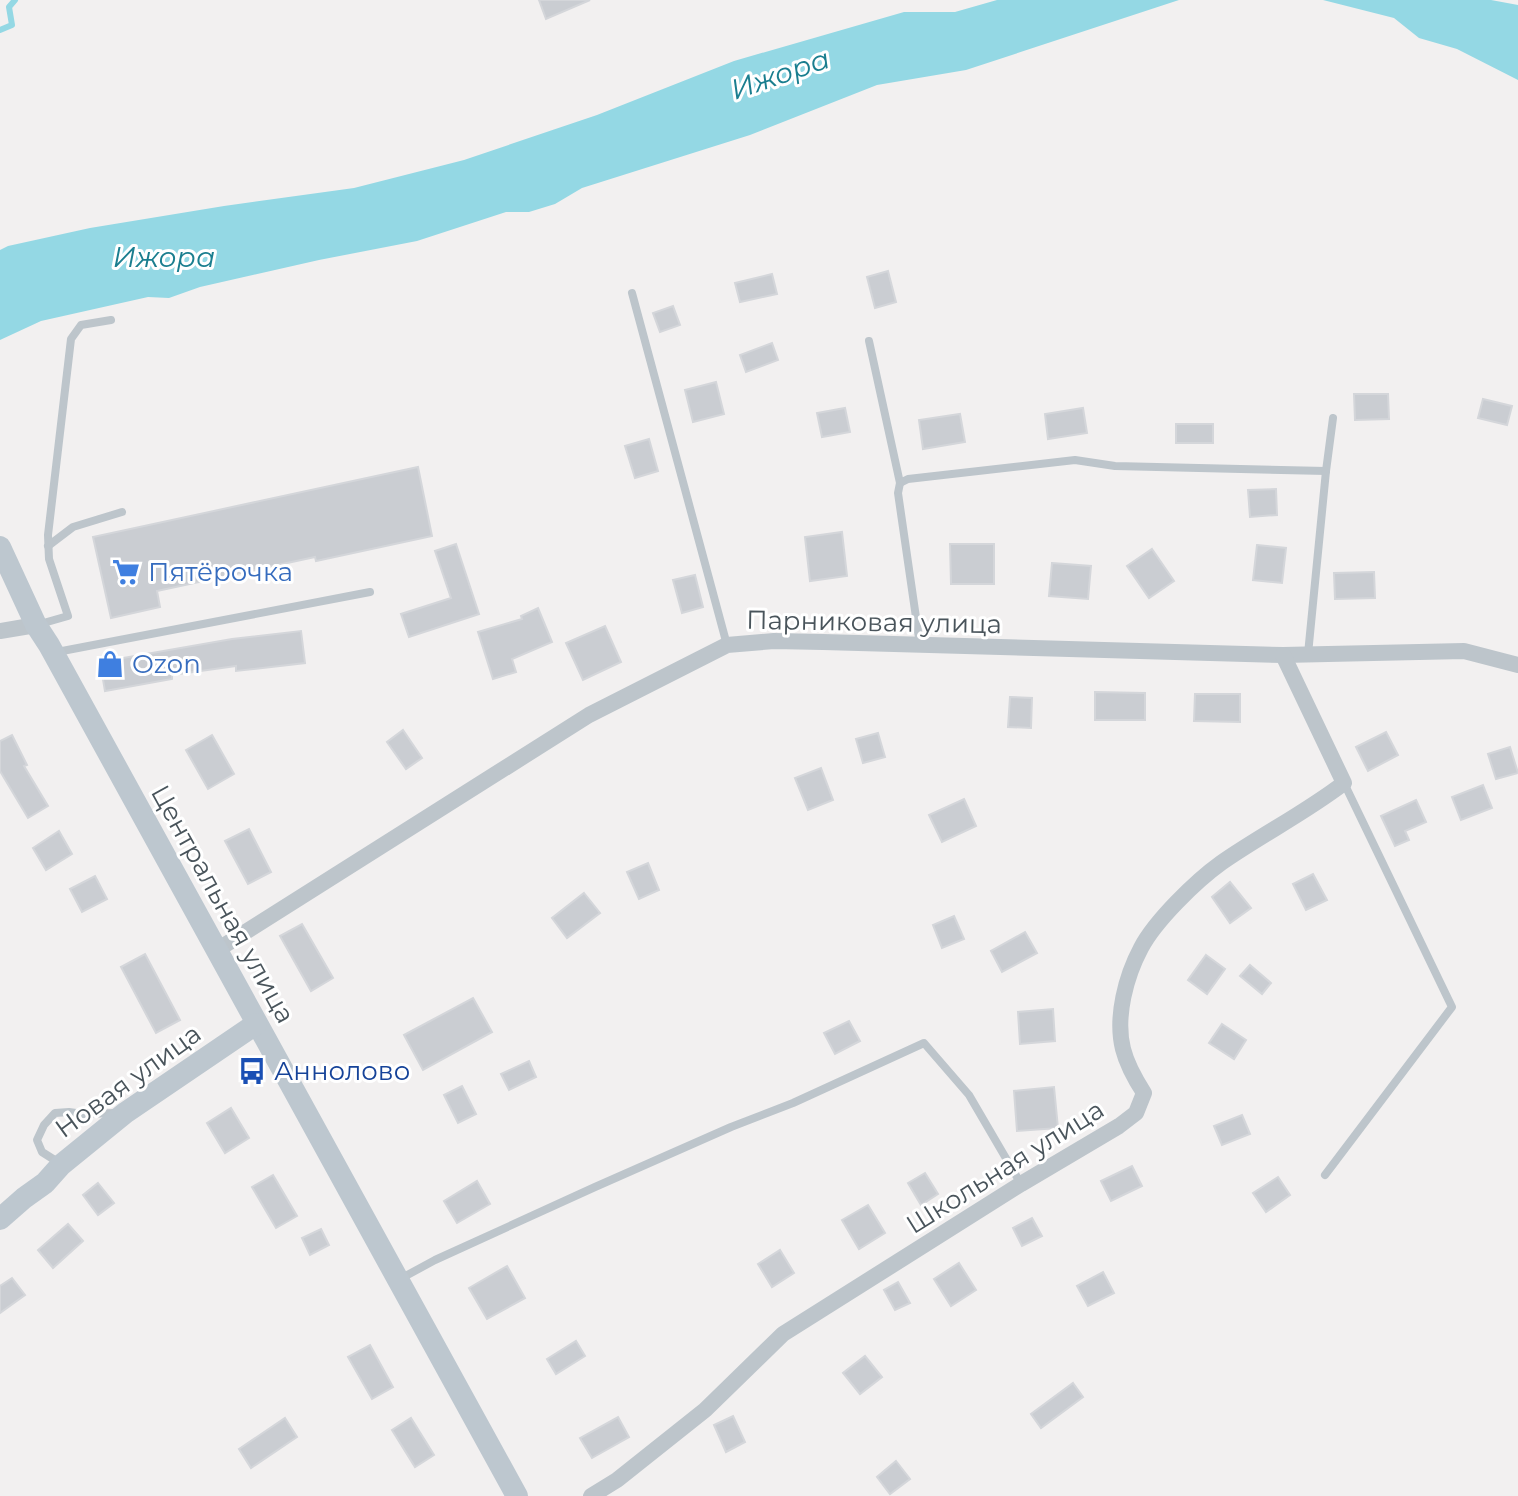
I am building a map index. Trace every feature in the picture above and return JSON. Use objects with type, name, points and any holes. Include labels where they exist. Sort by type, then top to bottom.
[{"type":"main road","name":"Центральная улица","points":[[0,547],[36,625],[517,1496]]},
{"type":"main road","name":"Новая улица","points":[[0,1219],[125,1113],[256,1024]]},
{"type":"street","points":[[0,631],[36,625]]},
{"type":"street","name":"Парниковая улица","points":[[217,950],[589,715],[727,645],[774,641],[1283,655],[1464,651],[1518,665]]},
{"type":"street","points":[[1283,655],[1344,783]]},
{"type":"street","name":"Школьная улица","points":[[591,1496],[617,1480],[705,1410],[783,1334],[1136,1113],[1144,1093],[1129,1069],[1122,1046],[1121,1025],[1130,974],[1142,946],[1181,898],[1219,864],[1344,783]]},
{"type":"lane","points":[[632,293],[727,645]]},
{"type":"lane","points":[[36,625],[68,616],[49,559],[48,535],[71,339],[81,325],[111,320]]},
{"type":"lane","points":[[869,341],[900,483],[898,493],[920,645]]},
{"type":"lane","points":[[1308,654],[1333,418]]},
{"type":"lane","points":[[900,483],[908,479],[1075,460],[1129,467],[1326,471]]},
{"type":"lane","points":[[48,546],[73,527],[122,512]]},
{"type":"lane","points":[[53,653],[370,592]]},
{"type":"lane","points":[[1325,1175],[1452,1007],[1344,783]]},
{"type":"lane","points":[[398,1280],[595,1187],[793,1103],[924,1043],[969,1095],[1021,1184]]},
{"type":"lane","points":[[61,1165],[42,1152],[37,1140],[44,1125],[55,1113],[125,1113]]},
{"type":"water","name":"Ижора","points":[[997,0],[1179,0],[966,70],[877,85],[750,135],[582,188],[555,204],[529,212],[506,212],[417,241],[200,287],[169,298],[148,297],[41,321],[0,340],[0,250],[8,246],[90,228],[354,188],[464,160],[597,115],[734,61],[904,12],[955,12]]},
{"type":"water","points":[[1323,0],[1491,0],[1518,5],[1518,80],[1457,49],[1419,38],[1394,18]]},
{"type":"building","points":[[539,0],[590,0],[546,19]]},
{"type":"building","points":[[888,271],[896,302],[875,308],[867,277]]},
{"type":"building","points":[[772,274],[777,294],[740,302],[735,283]]},
{"type":"building","points":[[673,306],[680,325],[660,332],[653,313]]},
{"type":"building","points":[[772,343],[778,360],[746,372],[740,355]]},
{"type":"building","points":[[716,382],[724,414],[693,422],[685,390]]},
{"type":"building","points":[[1354,394],[1388,394],[1389,419],[1355,420]]},
{"type":"building","points":[[1483,399],[1512,406],[1507,425],[1478,418]]},
{"type":"building","points":[[845,408],[850,432],[822,437],[817,413]]},
{"type":"building","points":[[1083,408],[1087,433],[1048,439],[1045,414]]},
{"type":"building","points":[[960,414],[965,442],[923,449],[919,420]]},
{"type":"building","points":[[1176,424],[1213,424],[1213,443],[1176,443]]},
{"type":"building","points":[[649,439],[658,471],[635,478],[625,446]]},
{"type":"building","points":[[418,467],[432,536],[157,591],[160,607],[111,618],[93,537]]},
{"type":"building","points":[[1276,489],[1277,515],[1250,517],[1248,490]]},
{"type":"building","points":[[842,532],[847,576],[810,581],[805,537]]},
{"type":"building","points":[[456,544],[479,614],[409,637],[401,614],[451,598],[435,551]]},
{"type":"building","points":[[950,544],[994,544],[994,584],[951,584]]},
{"type":"building","points":[[1257,545],[1286,548],[1282,583],[1253,580]]},
{"type":"building","points":[[1152,549],[1174,581],[1149,598],[1127,566]]},
{"type":"building","points":[[1052,563],[1091,566],[1088,599],[1049,596]]},
{"type":"building","points":[[1374,572],[1375,598],[1335,599],[1334,573]]},
{"type":"building","points":[[695,575],[703,607],[682,613],[673,580]]},
{"type":"building","points":[[538,608],[552,642],[512,659],[516,672],[493,679],[478,632],[522,619],[521,616]]},
{"type":"building","points":[[605,626],[621,662],[583,680],[566,643]]},
{"type":"building","points":[[301,631],[305,663],[236,671],[236,666],[172,675],[172,679],[105,691],[100,662],[232,639]]},
{"type":"building","points":[[1095,692],[1145,693],[1145,720],[1095,720]]},
{"type":"building","points":[[1195,694],[1240,694],[1240,722],[1194,721]]},
{"type":"building","points":[[1010,697],[1032,698],[1031,728],[1008,727]]},
{"type":"building","points":[[403,730],[422,758],[406,769],[387,742]]},
{"type":"building","points":[[1386,732],[1398,755],[1368,771],[1356,747]]},
{"type":"building","points":[[878,733],[885,757],[863,763],[856,739]]},
{"type":"building","points":[[12,735],[27,765],[24,766],[48,806],[28,818],[0,771],[0,741]]},
{"type":"building","points":[[212,735],[234,774],[208,789],[186,750]]},
{"type":"building","points":[[1510,747],[1518,773],[1496,779],[1488,754]]},
{"type":"building","points":[[821,768],[833,800],[808,810],[795,778]]},
{"type":"building","points":[[1483,785],[1492,808],[1461,820],[1452,797]]},
{"type":"building","points":[[964,799],[976,826],[942,842],[929,815]]},
{"type":"building","points":[[1416,800],[1426,822],[1405,831],[1409,840],[1395,846],[1381,816]]},
{"type":"building","points":[[249,829],[271,872],[248,884],[225,841]]},
{"type":"building","points":[[59,831],[72,854],[46,870],[33,848]]},
{"type":"building","points":[[648,863],[659,890],[639,899],[627,872]]},
{"type":"building","points":[[1313,874],[1327,900],[1306,910],[1293,884]]},
{"type":"building","points":[[95,876],[107,899],[82,912],[70,889]]},
{"type":"building","points":[[1230,882],[1251,908],[1230,923],[1212,897]]},
{"type":"building","points":[[584,893],[600,913],[567,938],[552,918]]},
{"type":"building","points":[[954,916],[964,939],[942,948],[933,925]]},
{"type":"building","points":[[302,924],[333,978],[311,991],[280,936]]},
{"type":"building","points":[[1025,932],[1037,953],[1002,972],[991,951]]},
{"type":"building","points":[[145,954],[180,1020],[156,1033],[121,967]]},
{"type":"building","points":[[1206,955],[1225,969],[1207,994],[1188,980]]},
{"type":"building","points":[[1250,965],[1271,983],[1262,994],[1240,976]]},
{"type":"building","points":[[473,998],[492,1032],[423,1070],[404,1035]]},
{"type":"building","points":[[1053,1009],[1055,1041],[1020,1044],[1018,1012]]},
{"type":"building","points":[[849,1021],[860,1041],[835,1054],[824,1033]]},
{"type":"building","points":[[1222,1024],[1246,1040],[1234,1059],[1209,1043]]},
{"type":"building","points":[[529,1061],[536,1077],[509,1090],[501,1074]]},
{"type":"building","points":[[462,1086],[476,1114],[458,1123],[444,1095]]},
{"type":"building","points":[[1054,1087],[1058,1128],[1017,1131],[1014,1091]]},
{"type":"building","points":[[231,1108],[249,1138],[225,1153],[207,1123]]},
{"type":"building","points":[[1242,1115],[1250,1134],[1222,1145],[1214,1126]]},
{"type":"building","points":[[1132,1166],[1142,1186],[1111,1201],[1101,1181]]},
{"type":"building","points":[[925,1173],[938,1194],[921,1205],[908,1183]]},
{"type":"building","points":[[273,1175],[297,1216],[276,1228],[252,1187]]},
{"type":"building","points":[[1278,1177],[1290,1195],[1266,1212],[1253,1193]]},
{"type":"building","points":[[477,1181],[490,1204],[457,1223],[444,1201]]},
{"type":"building","points":[[98,1183],[114,1203],[98,1215],[83,1195]]},
{"type":"building","points":[[868,1205],[885,1233],[859,1249],[842,1220]]},
{"type":"building","points":[[1032,1218],[1042,1236],[1022,1246],[1013,1228]]},
{"type":"building","points":[[68,1224],[83,1241],[53,1268],[38,1250]]},
{"type":"building","points":[[321,1229],[329,1245],[310,1255],[302,1238]]},
{"type":"building","points":[[780,1250],[794,1273],[772,1287],[758,1264]]},
{"type":"building","points":[[959,1263],[976,1290],[951,1306],[934,1279]]},
{"type":"building","points":[[507,1266],[525,1298],[487,1319],[469,1288]]},
{"type":"building","points":[[1103,1272],[1114,1293],[1088,1306],[1077,1286]]},
{"type":"building","points":[[12,1278],[25,1295],[0,1313],[0,1286]]},
{"type":"building","points":[[898,1282],[910,1303],[895,1310],[884,1290]]},
{"type":"building","points":[[576,1341],[585,1356],[556,1374],[547,1359]]},
{"type":"building","points":[[370,1345],[393,1387],[372,1399],[348,1357]]},
{"type":"building","points":[[865,1356],[882,1377],[860,1394],[843,1373]]},
{"type":"building","points":[[1073,1383],[1083,1397],[1041,1428],[1031,1414]]},
{"type":"building","points":[[733,1416],[745,1442],[726,1452],[714,1425]]},
{"type":"building","points":[[618,1417],[629,1437],[592,1458],[580,1438]]},
{"type":"building","points":[[285,1418],[297,1437],[251,1468],[239,1449]]},
{"type":"building","points":[[411,1418],[434,1455],[415,1467],[392,1430]]},
{"type":"building","points":[[896,1461],[910,1479],[890,1494],[877,1477]]},
{"type":"waterway","points":[[0,30],[12,25],[9,7],[15,0]]},
{"type":"place","name":"Пятёрочка","points":[[126,572]]},
{"type":"place","name":"Ozon","points":[[110,664]]},
{"type":"place","name":"Аннолово","points":[[252,1071]]}]
